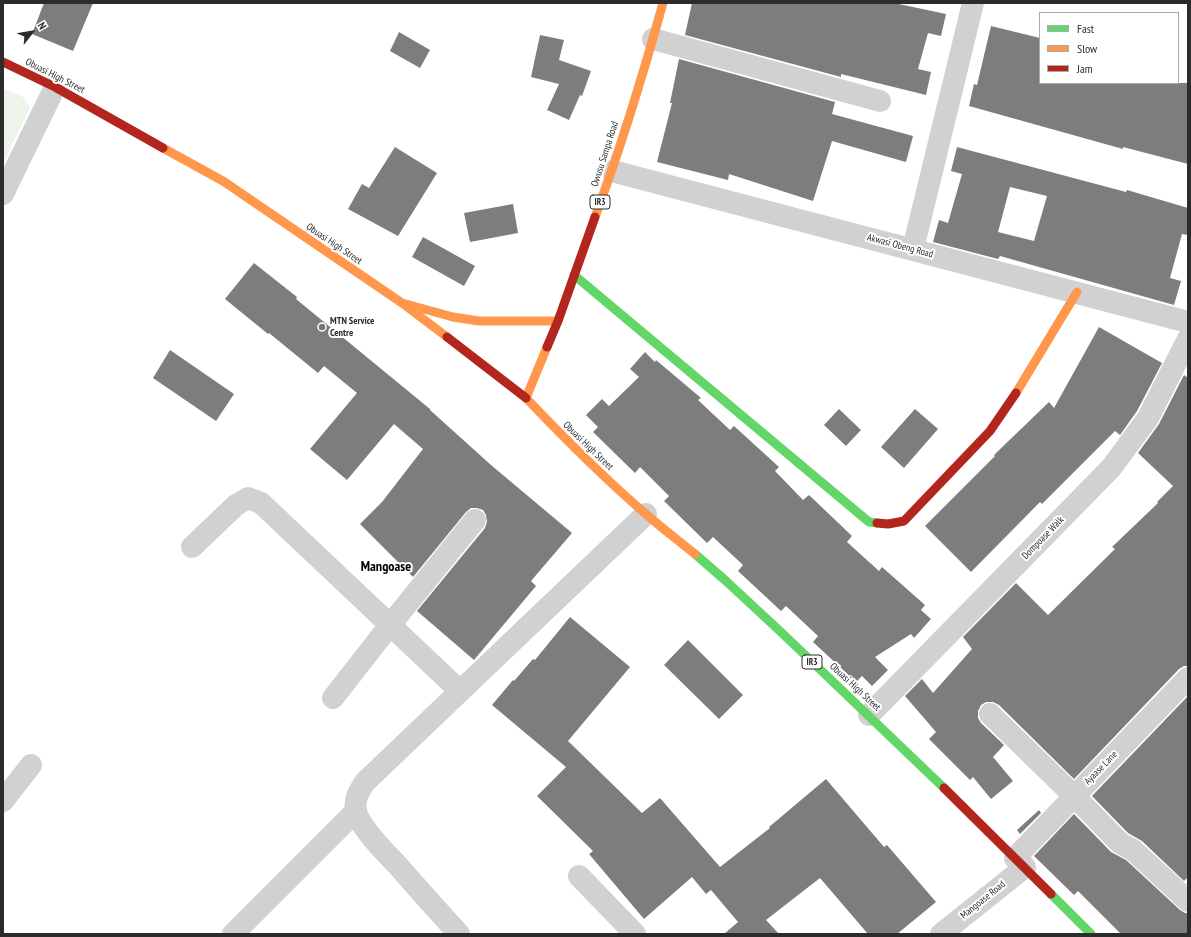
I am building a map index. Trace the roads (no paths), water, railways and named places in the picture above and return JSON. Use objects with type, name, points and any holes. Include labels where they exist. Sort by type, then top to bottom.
[{"type":"main road","name":"Owusu Sampa Road","points":[[526,398],[558,320],[612,171],[663,3]]},
{"type":"main road","name":"Obuasi High Street","points":[[3,62],[55,87],[223,182],[402,303],[526,398],[559,434],[646,514],[735,589],[869,715],[1020,862],[1091,934]]},
{"type":"main road","points":[[574,275],[868,522],[888,524],[904,521],[990,431],[1012,400],[1077,292]]},
{"type":"main road","points":[[402,303],[453,317],[479,321],[558,320]]},
{"type":"street","points":[[913,249],[974,3]]},
{"type":"street","points":[[653,39],[880,101]]},
{"type":"street","points":[[3,194],[55,87]]},
{"type":"street","name":"Akwasi Obeng Road","points":[[612,171],[1188,322]]},
{"type":"street","name":"Dompoase Walk","points":[[869,715],[1111,468],[1148,418],[1188,339]]},
{"type":"street","points":[[192,547],[236,505],[248,498],[261,503],[460,691]]},
{"type":"street","points":[[459,934],[361,823],[356,811],[355,802],[359,792],[365,782],[646,514]]},
{"type":"street","points":[[332,698],[475,520]]},
{"type":"street","name":"Ayaase Lane","points":[[1020,862],[1074,796],[1188,678]]},
{"type":"street","points":[[990,714],[1120,843],[1133,850],[1188,902]]},
{"type":"street","points":[[3,801],[31,765]]},
{"type":"street","points":[[233,934],[356,811]]},
{"type":"street","name":"Mangoase Road","points":[[941,934],[1020,862]]},
{"type":"street","points":[[579,876],[635,934]]},
{"type":"place","name":"MTN Service Centre","points":[[322,327]]},
{"type":"district","name":"Mangoase","points":[[386,567]]}]
